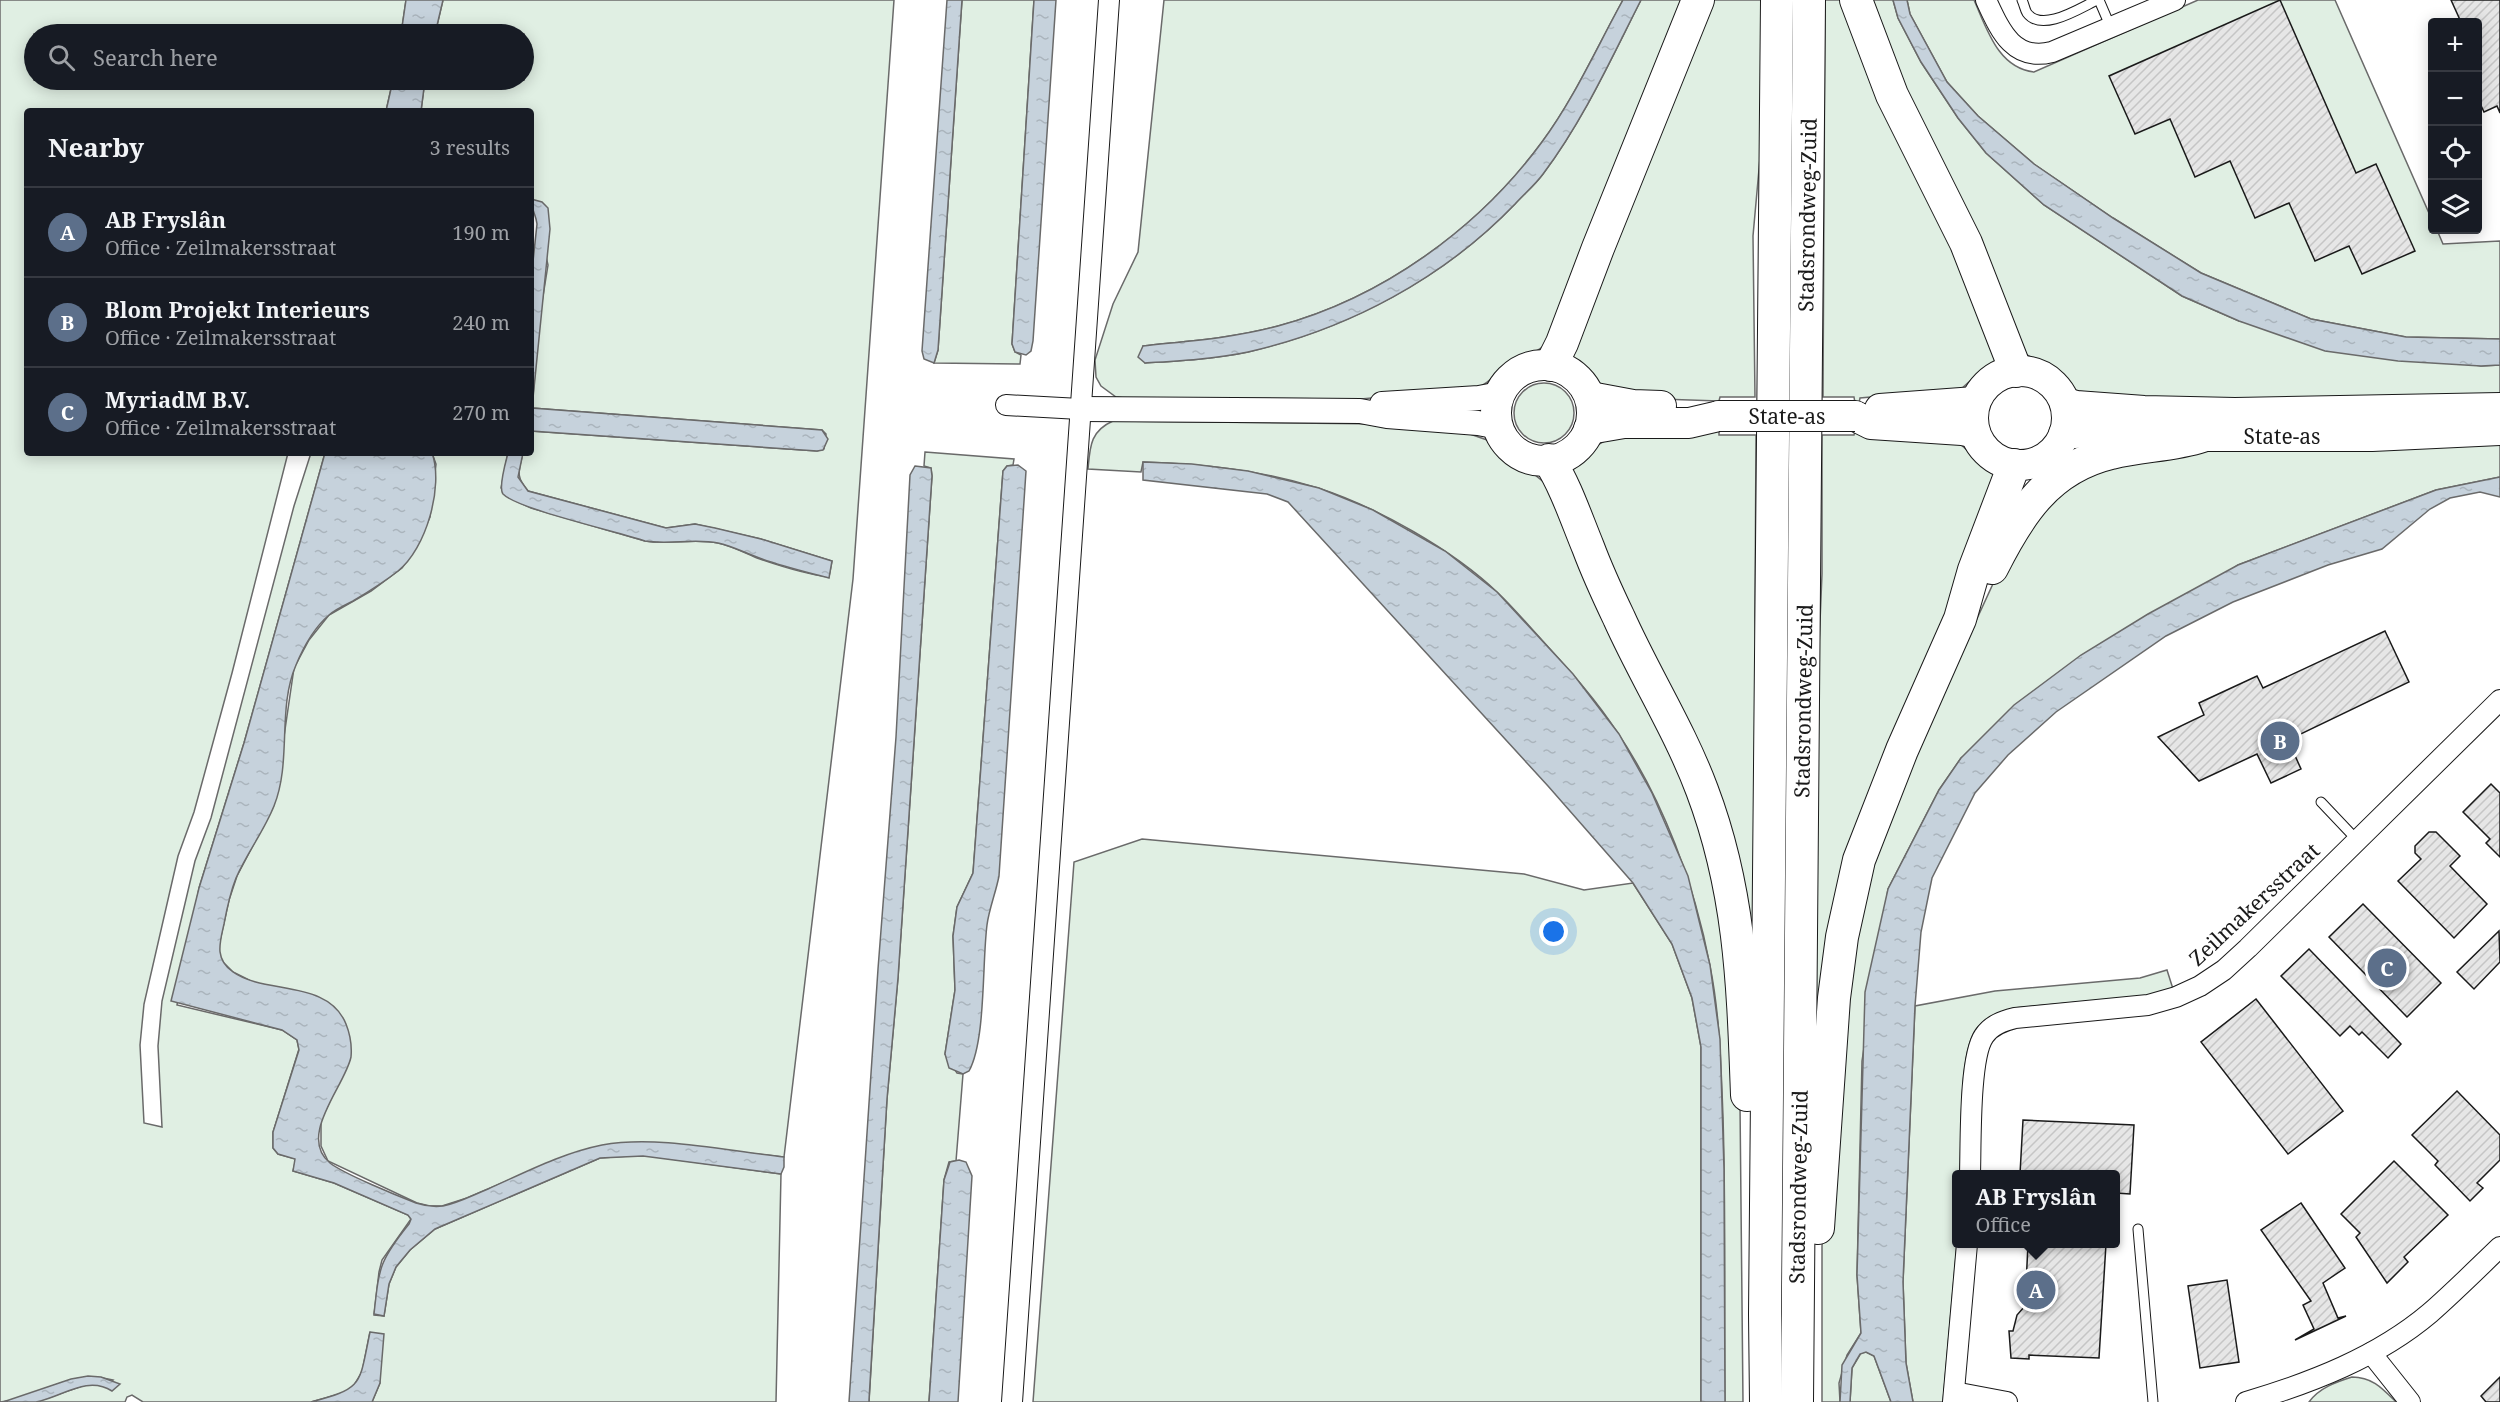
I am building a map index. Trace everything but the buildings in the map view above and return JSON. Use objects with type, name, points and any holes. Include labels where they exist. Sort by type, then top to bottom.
[{"type":"highway","points":[[1551,365],[1562,343],[1698,0]]},
{"type":"highway","name":"Stadsrondweg-Zuid","points":[[1766,1402],[1777,0]]},
{"type":"highway","name":"Stadsrondweg-Zuid","points":[[1797,1402],[1809,0]]},
{"type":"highway","points":[[1856,0],[1892,95],[1966,243],[2016,371]]},
{"type":"highway","points":[[1960,619],[1988,576],[2007,537],[2031,501],[2064,473],[2085,461],[2109,453],[2180,443],[2202,435]]},
{"type":"highway","points":[[1549,460],[1561,478],[1589,551],[1623,628],[1702,790],[1728,878],[1738,929],[1743,987],[1750,1221],[1765,1314]]},
{"type":"highway","points":[[1796,1356],[1815,1269],[1834,998],[1849,900],[1859,860],[1883,795],[1960,619],[1974,570],[2014,465]]},
{"type":"main road","points":[[1538,365],[1551,365],[1575,376],[1584,385],[1590,397],[1592,419],[1580,445],[1571,453],[1549,460],[1537,460],[1514,450],[1504,438],[1499,427],[1497,406],[1500,394],[1507,383],[1521,371],[1538,365]]},
{"type":"main road","points":[[2016,371],[2028,371],[2051,382],[2064,402],[2067,423],[2064,434],[2053,452],[2045,458],[2025,465],[2004,462],[1986,451],[1975,433],[1973,423],[1975,402],[1987,384],[1996,377],[2016,371]]},
{"type":"main road","name":"State-as","points":[[1590,397],[1633,405],[1689,408],[1719,416]]},
{"type":"main road","name":"State-as","points":[[1589,429],[1624,423],[1689,423],[1719,416],[1855,416],[1870,409],[1975,402]]},
{"type":"main road","name":"State-as","points":[[2064,402],[2076,406],[2200,413],[2500,408]]},
{"type":"main road","name":"State-as","points":[[1855,416],[1871,424],[1962,430],[1975,433]]},
{"type":"main road","name":"State-as","points":[[2064,434],[2109,430],[2175,431],[2202,435],[2383,436],[2500,430]]},
{"type":"street","points":[[1012,1402],[1109,0]]},
{"type":"street","points":[[1986,0],[2002,32],[2026,54],[2036,56],[2052,52],[2111,28],[2165,2]]},
{"type":"street","points":[[1360,411],[1386,403],[1479,398],[1500,394]]},
{"type":"street","points":[[1006,405],[1080,409],[1360,411],[1387,416],[1478,423],[1499,427]]},
{"type":"street","name":"Zeilmakersstraat","points":[[1970,1170],[1974,1067],[1977,1049],[1984,1034],[1998,1022],[2015,1018],[2148,1005],[2176,997],[2200,986],[2224,970],[2500,700]]},
{"type":"street","points":[[2246,1402],[2283,1397],[2371,1353],[2429,1313],[2500,1247]]},
{"type":"street","points":[[1967,1248],[1954,1397],[2007,1402]]},
{"type":"street","points":[[2371,1353],[2410,1402]]},
{"type":"lane","points":[[2022,0],[2028,14],[2037,21],[2048,22],[2098,0],[2111,28]]},
{"type":"lane","points":[[2321,802],[2357,840]]},
{"type":"lane","points":[[2138,1229],[2153,1402]]},
{"type":"green space","points":[[0,0],[406,0],[402,24],[24,24],[24,90],[391,90],[387,108],[24,108],[24,456],[287,456],[232,673],[194,812],[178,856],[144,1004],[140,1045],[144,1123],[162,1127],[158,1046],[162,1001],[195,861],[211,818],[294,506],[310,456],[324,456],[244,743],[199,888],[177,1005],[282,1030],[297,1040],[299,1049],[273,1132],[273,1148],[278,1154],[296,1159],[293,1171],[334,1183],[408,1215],[411,1219],[382,1260],[374,1315],[384,1316],[389,1284],[396,1267],[410,1250],[435,1229],[600,1158],[643,1155],[781,1174],[776,1402],[372,1402],[380,1383],[370,1332],[362,1372],[353,1387],[343,1393],[311,1402],[143,1402],[132,1395],[127,1397],[125,1402],[36,1402],[88,1384],[105,1386],[113,1380],[97,1377],[68,1381],[0,1402]]},
{"type":"green space","points":[[443,0],[894,0],[853,579],[784,1157],[675,1145],[563,1157],[467,1198],[442,1206],[417,1203],[328,1161],[321,1146],[321,1120],[350,1059],[249,980],[233,972],[222,961],[218,950],[237,876],[274,805],[294,668],[309,640],[329,615],[371,591],[402,568],[417,546],[430,517],[436,464],[433,456],[507,456],[501,488],[516,501],[531,508],[645,541],[718,543],[784,567],[829,577],[832,561],[761,539],[695,524],[666,528],[528,491],[524,486],[519,469],[522,456],[534,456],[534,431],[817,451],[824,449],[826,434],[822,430],[534,408],[539,321],[548,265],[534,203],[534,108],[421,108],[424,90],[534,90],[534,24],[437,24]]},
{"type":"green space","points":[[962,0],[1034,0],[1012,344],[1015,352],[1021,355],[1020,364],[934,363],[938,350]]},
{"type":"green space","points":[[1164,0],[1623,0],[1575,91],[1542,142],[1517,174],[1458,231],[1425,256],[1390,278],[1354,298],[1317,314],[1261,330],[1194,341],[1143,346],[1145,363],[1223,356],[1286,342],[1358,314],[1426,277],[1487,231],[1540,178],[1584,111],[1641,0],[1688,0],[1552,338],[1541,348],[1511,362],[1487,383],[1477,388],[1361,399],[1125,398],[1116,397],[1101,386],[1096,377],[1095,360],[1113,304],[1138,252]]},
{"type":"green space","points":[[1706,0],[1762,0],[1761,147],[1753,236],[1755,397],[1720,397],[1719,401],[1660,399],[1601,387],[1588,374],[1564,359]]},
{"type":"green space","points":[[1825,0],[1847,0],[2002,363],[1993,366],[1980,377],[1978,374],[1961,389],[1860,398],[1859,403],[1855,403],[1854,397],[1823,397]]},
{"type":"green space","points":[[1865,0],[1893,0],[1898,18],[1921,62],[1958,118],[1986,153],[2044,205],[2182,296],[2239,321],[2481,366],[2500,365],[2500,399],[2226,405],[2076,391],[2058,371],[2027,355],[2019,348]]},
{"type":"green space","points":[[1907,0],[1974,0],[1989,34],[2003,55],[2011,63],[2034,72],[2198,0],[2335,0],[2428,211],[2428,234],[2439,234],[2443,244],[2500,241],[2500,339],[2406,337],[2311,319],[2201,273],[2113,218],[2034,164],[1978,116],[1947,82],[1910,14]]},
{"type":"green space","points":[[1538,383],[1550,383],[1561,388],[1569,396],[1574,413],[1572,425],[1561,438],[1550,443],[1538,443],[1527,438],[1519,430],[1514,419],[1514,407],[1519,396],[1527,388]]},
{"type":"green space","points":[[1113,421],[1381,424],[1470,434],[1487,440],[1504,459],[1535,475],[1546,484],[1697,802],[1739,1004],[1743,1402],[1725,1402],[1723,1117],[1718,1022],[1710,966],[1696,905],[1686,874],[1663,814],[1634,758],[1600,707],[1509,604],[1480,577],[1437,546],[1389,518],[1341,496],[1297,482],[1253,472],[1188,464],[1143,462],[1141,472],[1088,469],[1093,440],[1105,425]]},
{"type":"green space","points":[[1719,429],[1719,435],[1756,435],[1757,699],[1754,925],[1745,924],[1564,467],[1582,455],[1585,457],[1594,447],[1608,439]]},
{"type":"green space","points":[[1855,430],[1959,443],[1975,457],[1977,456],[1991,467],[2001,471],[1981,532],[1914,687],[1812,1096],[1818,670],[1822,574],[1822,435],[1854,435]]},
{"type":"green space","points":[[2500,441],[2500,477],[2436,490],[2238,565],[1961,758],[1939,790],[1888,889],[1862,1061],[1857,1275],[1861,1333],[1847,1355],[1839,1383],[1840,1402],[1822,1402],[1822,1246],[1841,998],[1873,845],[2009,549],[2073,478],[2160,452]]},
{"type":"green space","points":[[925,452],[1014,459],[1013,465],[1007,466],[1003,471],[973,873],[957,907],[953,936],[955,990],[945,1054],[957,1073],[963,1074],[956,1161],[949,1162],[944,1180],[929,1402],[869,1402],[887,1099],[898,978],[932,476],[931,468],[924,466]]},
{"type":"green space","points":[[1142,839],[1524,874],[1584,890],[1633,883],[1672,944],[1692,998],[1701,1047],[1701,1402],[1033,1402],[1074,862]]},
{"type":"green space","points":[[2167,970],[2173,989],[2146,996],[2014,1008],[1989,1017],[1977,1028],[1971,1040],[1964,1076],[1960,1170],[1952,1170],[1952,1248],[1957,1248],[1943,1402],[1913,1402],[1906,1363],[1903,1282],[1915,1006],[1995,991],[2140,978]]},
{"type":"green space","points":[[1866,1352],[1874,1356],[1891,1402],[1850,1402],[1852,1368],[1861,1353]]},
{"type":"green space","points":[[2352,1377],[2371,1381],[2396,1402],[2309,1402],[2323,1389]]},
{"type":"water","points":[[406,0],[443,0],[437,24],[402,24]]},
{"type":"water","points":[[947,0],[962,0],[938,350],[934,363],[924,359],[922,351]]},
{"type":"water","points":[[1034,0],[1056,0],[1033,341],[1031,351],[1026,355],[1015,352],[1012,344]]},
{"type":"water","points":[[1623,0],[1641,0],[1571,133],[1540,178],[1487,231],[1458,255],[1393,297],[1358,315],[1286,342],[1248,352],[1197,359],[1145,363],[1138,357],[1143,346],[1245,333],[1317,314],[1354,298],[1425,256],[1488,204],[1517,174],[1542,142],[1575,91]]},
{"type":"water","points":[[1893,0],[1907,0],[1910,14],[1947,82],[1978,116],[2034,164],[2113,218],[2201,273],[2311,319],[2406,337],[2500,339],[2500,365],[2398,361],[2325,351],[2239,321],[2182,296],[2044,205],[1986,153],[1958,118],[1921,62],[1898,18]]},
{"type":"water","points":[[391,90],[424,90],[421,108],[387,108]]},
{"type":"water","points":[[534,200],[542,202],[548,208],[550,229],[534,388],[534,252],[536,217]]},
{"type":"water","points":[[534,408],[822,430],[828,439],[823,450],[534,431]]},
{"type":"water","points":[[324,456],[433,456],[436,482],[434,499],[417,548],[398,571],[329,615],[314,632],[299,658],[290,682],[287,699],[279,789],[270,815],[236,878],[221,937],[220,950],[223,962],[233,972],[246,979],[311,994],[325,1000],[337,1010],[349,1032],[351,1057],[321,1125],[319,1139],[321,1152],[337,1168],[416,1203],[426,1206],[443,1206],[460,1201],[558,1158],[602,1145],[623,1142],[692,1145],[784,1157],[781,1174],[643,1156],[600,1158],[435,1229],[410,1250],[396,1267],[389,1284],[384,1316],[374,1314],[382,1266],[411,1219],[408,1215],[334,1183],[293,1171],[295,1159],[278,1154],[273,1148],[273,1132],[299,1050],[297,1040],[282,1030],[171,1001],[199,888],[244,743]]},
{"type":"water","points":[[507,456],[522,456],[518,477],[528,491],[666,528],[695,524],[761,539],[832,561],[829,578],[756,557],[718,543],[645,541],[570,520],[527,506],[503,494],[501,486]]},
{"type":"water","points":[[1143,462],[1192,464],[1248,471],[1319,488],[1373,510],[1445,551],[1497,592],[1573,674],[1619,734],[1652,793],[1688,876],[1710,965],[1720,1039],[1724,1169],[1725,1402],[1701,1402],[1701,1047],[1692,998],[1672,944],[1633,883],[1548,786],[1288,502],[1267,494],[1143,480]]},
{"type":"water","points":[[1018,465],[1026,471],[999,876],[987,925],[978,1040],[969,1071],[963,1074],[949,1068],[945,1054],[955,990],[953,936],[957,907],[973,873],[1003,471],[1007,466]]},
{"type":"water","points":[[915,466],[931,468],[932,476],[898,978],[887,1099],[869,1402],[849,1402],[896,737],[910,475]]},
{"type":"water","points":[[2500,477],[2500,497],[2480,492],[2450,498],[2430,509],[2382,549],[2328,565],[2233,602],[2166,636],[2056,712],[2008,755],[1975,793],[1932,878],[1921,932],[1915,1006],[1903,1282],[1906,1363],[1913,1402],[1891,1402],[1874,1356],[1866,1352],[1860,1354],[1852,1368],[1850,1402],[1840,1402],[1842,1365],[1861,1333],[1857,1275],[1865,992],[1888,889],[1939,790],[1961,758],[2014,705],[2081,655],[2148,614],[2238,565],[2436,490]]},
{"type":"water","points":[[959,1160],[966,1162],[972,1176],[958,1402],[929,1402],[944,1180],[950,1162]]},
{"type":"water","points":[[370,1332],[384,1334],[380,1383],[372,1402],[311,1402],[341,1393],[356,1382],[364,1363]]},
{"type":"water","points":[[88,1376],[101,1377],[120,1384],[112,1391],[93,1385],[36,1402],[3,1402],[71,1379]]},
{"type":"place","name":"Blom Projekt Interieurs","points":[[2280,741]]},
{"type":"place","name":"MyriadM B.V.","points":[[2387,968]]},
{"type":"place","name":"AB Fryslân","points":[[2036,1290]]}]
